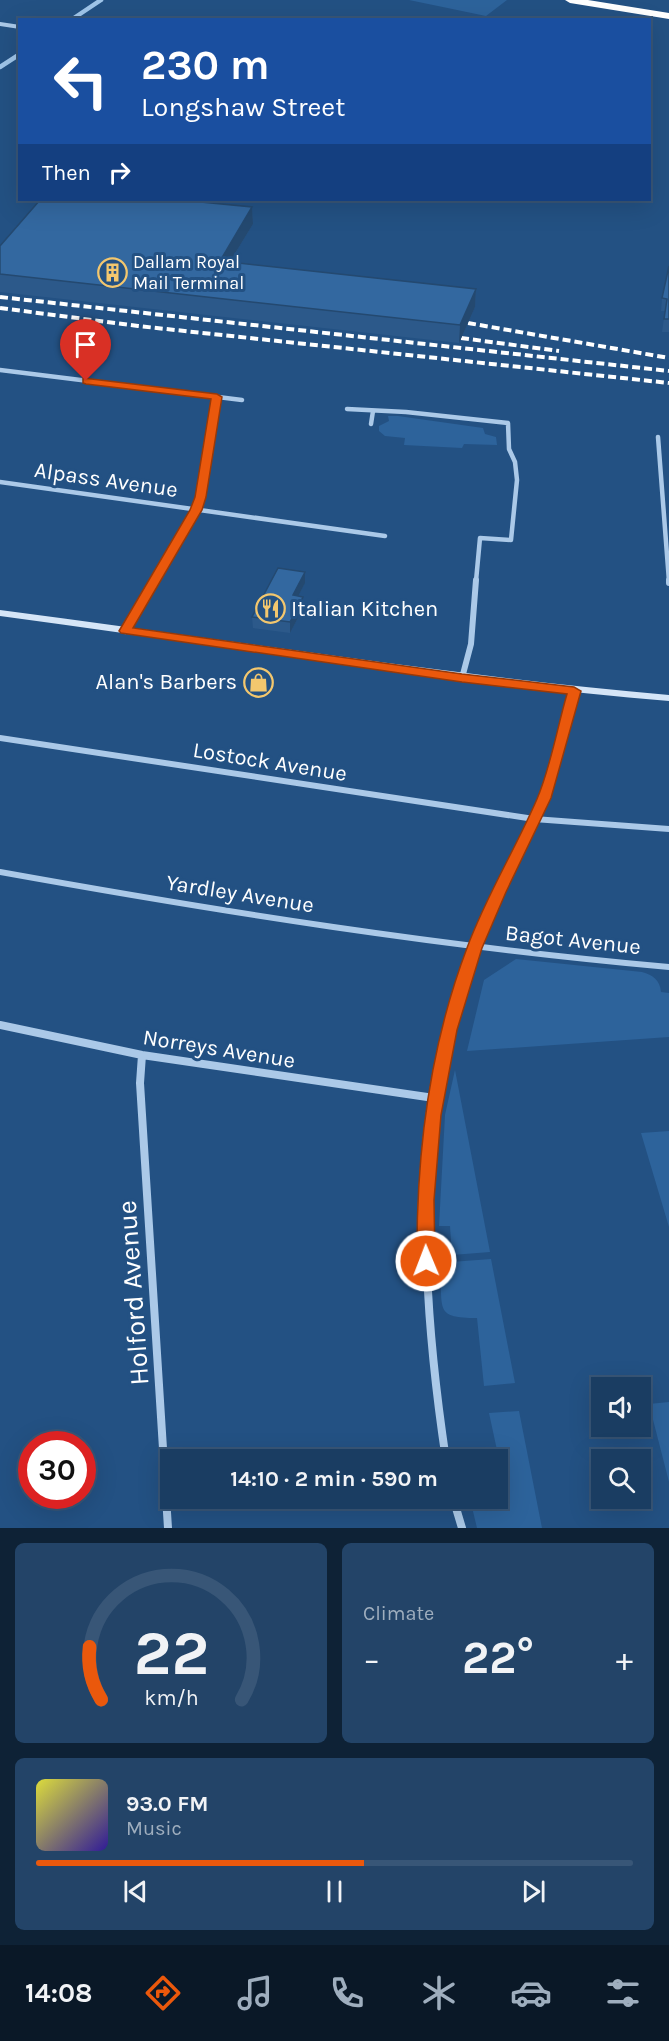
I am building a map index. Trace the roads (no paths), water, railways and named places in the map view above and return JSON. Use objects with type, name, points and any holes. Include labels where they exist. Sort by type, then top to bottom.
[{"type":"highway","points":[[570,0],[669,16]]},
{"type":"highway","points":[[631,0],[669,6]]},
{"type":"street","points":[[0,24],[18,27]]},
{"type":"street","points":[[0,370],[242,400]]},
{"type":"street","points":[[125,631],[196,510],[217,397]]},
{"type":"street","points":[[347,409],[508,423],[509,449],[515,462],[517,480],[511,540],[480,538],[471,644],[462,678]]},
{"type":"street","points":[[371,424],[373,411]]},
{"type":"street","points":[[658,437],[669,584]]},
{"type":"street","name":"Alpass Avenue","points":[[0,482],[385,536]]},
{"type":"street","points":[[0,613],[462,678],[574,691],[669,698]]},
{"type":"street","points":[[444,1449],[426,1302],[425,1200],[434,1098],[449,1030],[474,948],[498,892],[534,819],[553,772],[574,691]]},
{"type":"street","name":"Lostock Avenue","points":[[0,738],[534,819],[669,829]]},
{"type":"street","name":"Yardley Avenue","points":[[0,872],[181,904],[474,948]]},
{"type":"street","name":"Bagot Avenue","points":[[474,948],[669,967]]},
{"type":"street","name":"Norreys Avenue","points":[[0,1025],[142,1055],[316,1083],[434,1098]]},
{"type":"street","name":"Holford Avenue","points":[[142,1055],[140,1083],[168,1528]]},
{"type":"street","points":[[456,1509],[462,1528]]},
{"type":"waterway","points":[[74,18],[101,0]]},
{"type":"waterway","points":[[0,67],[18,55]]},
{"type":"railway","points":[[0,297],[669,371]]},
{"type":"railway","points":[[0,308],[138,326],[669,383]]},
{"type":"railway","points":[[468,323],[669,358]]},
{"type":"railway","points":[[461,338],[559,351]]},
{"type":"place","name":"Dallam Royal Mail Terminal","points":[[112,272]]},
{"type":"place","name":"Italian Kitchen","points":[[270,609]]},
{"type":"place","name":"Alan's Barbers","points":[[258,682]]}]
